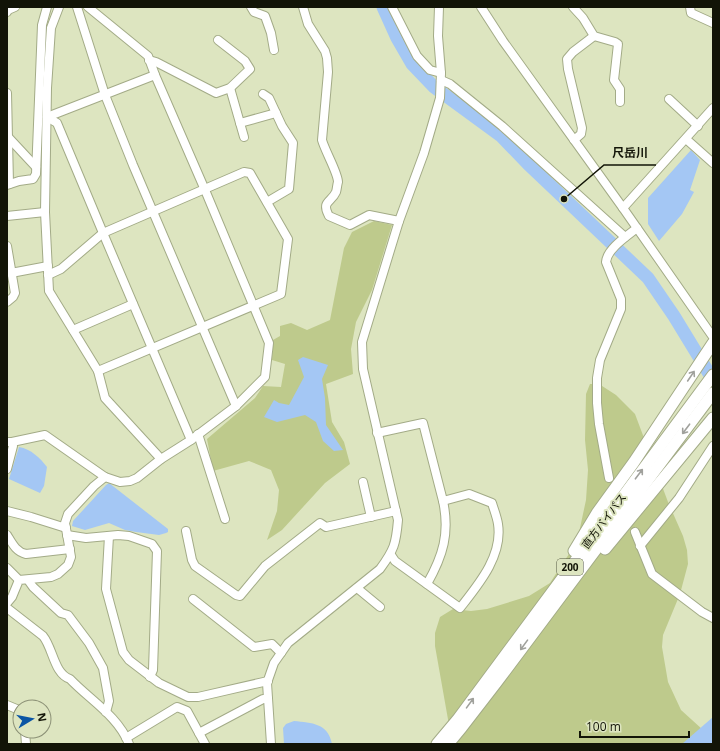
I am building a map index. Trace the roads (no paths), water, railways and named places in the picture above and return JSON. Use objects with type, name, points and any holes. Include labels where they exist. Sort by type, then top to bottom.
[{"type":"highway","points":[[534,624],[597,513],[634,462],[713,343]]},
{"type":"highway","name":"直方バイパス","points":[[448,744],[460,723],[708,393],[713,375]]},
{"type":"highway","points":[[534,624],[584,574],[713,418]]},
{"type":"highway","points":[[430,744],[460,723]]},
{"type":"highway","points":[[452,744],[460,723]]},
{"type":"highway","name":"直方バイパス","points":[[437,744],[460,723]]},
{"type":"street","points":[[7,12],[15,7]]},
{"type":"street","points":[[47,7],[42,25],[43,104],[47,118],[45,153],[45,212],[49,291],[98,371],[105,398],[161,459]]},
{"type":"street","points":[[7,93],[8,184],[33,179],[36,174],[48,47],[51,28],[59,7]]},
{"type":"street","points":[[77,7],[105,95],[236,406]]},
{"type":"street","points":[[7,469],[13,446],[10,442],[45,435],[105,477],[120,482],[130,481],[137,478],[161,459],[191,440],[236,406],[265,377],[269,343],[148,56],[88,7]]},
{"type":"street","points":[[251,7],[254,12],[265,16],[271,33],[274,50]]},
{"type":"street","points":[[302,7],[308,24],[328,58],[322,140],[338,180],[337,191],[326,204],[325,210],[329,216],[350,225],[369,215],[399,221]]},
{"type":"street","points":[[392,7],[417,56],[430,70],[450,84],[502,126],[625,237]]},
{"type":"street","points":[[271,744],[268,681],[274,663],[288,643],[380,569],[391,555],[396,540],[398,520],[363,369],[362,342],[399,221],[424,153],[440,98],[441,78],[438,36],[439,7]]},
{"type":"street","points":[[481,7],[503,41],[623,208],[713,337]]},
{"type":"street","points":[[573,7],[583,18],[594,36],[618,44],[614,80],[620,89],[620,102]]},
{"type":"street","points":[[690,7],[691,13],[713,23]]},
{"type":"street","points":[[574,140],[581,134],[582,128],[567,59],[573,52],[594,36]]},
{"type":"street","points":[[149,60],[156,62],[216,93],[230,88],[250,68],[245,61],[218,40]]},
{"type":"street","points":[[47,118],[155,75]]},
{"type":"street","points":[[230,88],[244,138]]},
{"type":"street","points":[[264,94],[269,98],[282,126],[293,143],[289,189],[267,202]]},
{"type":"street","points":[[668,99],[698,126]]},
{"type":"street","points":[[623,208],[713,108]]},
{"type":"street","points":[[240,123],[276,113]]},
{"type":"street","points":[[47,118],[57,123],[102,233],[191,440]]},
{"type":"street","points":[[8,136],[36,167]]},
{"type":"street","points":[[686,139],[711,158]]},
{"type":"street","points":[[48,275],[61,270],[102,233],[244,172],[250,173],[288,239],[281,294],[98,371]]},
{"type":"street","points":[[7,216],[45,212]]},
{"type":"street","points":[[609,478],[598,424],[596,403],[597,378],[600,360],[621,309],[621,299],[606,262],[606,258],[620,240],[637,228]]},
{"type":"street","points":[[7,246],[8,260],[15,293],[7,302]]},
{"type":"street","points":[[11,273],[48,266]]},
{"type":"street","points":[[73,330],[133,304]]},
{"type":"street","points":[[377,433],[423,423],[446,516],[445,537],[438,565],[427,584]]},
{"type":"street","points":[[198,434],[225,519]]},
{"type":"street","points":[[640,546],[679,498],[713,446]]},
{"type":"street","points":[[7,568],[19,580],[28,580],[51,577],[58,574],[68,565],[71,557],[65,524],[68,514],[94,486],[105,477]]},
{"type":"street","points":[[363,482],[371,516]]},
{"type":"street","points":[[391,555],[395,561],[460,608],[485,574],[492,560],[497,543],[498,525],[492,503],[469,494],[443,501]]},
{"type":"street","points":[[7,511],[31,517],[86,538],[128,536],[152,544],[157,551],[153,670],[150,677]]},
{"type":"street","points":[[186,531],[192,560],[195,566],[236,595],[240,596],[265,566],[320,523],[326,527],[396,511]]},
{"type":"street","points":[[635,532],[652,574],[702,612],[713,618]]},
{"type":"street","points":[[7,535],[20,553],[26,554],[70,549]]},
{"type":"street","points":[[109,536],[106,589],[123,652],[129,660],[159,683],[188,697],[198,697],[268,681]]},
{"type":"street","points":[[7,603],[12,597],[19,580]]},
{"type":"street","points":[[28,580],[33,587],[61,613],[68,615],[89,643],[103,668],[109,701],[106,712]]},
{"type":"street","points":[[357,588],[380,607]]},
{"type":"street","points":[[192,599],[254,647],[272,644],[281,653]]},
{"type":"street","points":[[7,608],[43,636],[47,641],[58,667],[65,677],[70,679],[106,712],[116,723],[127,741],[177,707],[187,711],[205,744]]},
{"type":"street","points":[[199,734],[263,700],[268,699]]},
{"type":"water","points":[[691,150],[700,160],[690,190],[694,192],[682,214],[659,241],[648,224],[648,198]]},
{"type":"water","points":[[303,357],[328,365],[322,379],[325,398],[326,425],[343,450],[334,451],[323,441],[316,422],[305,415],[277,422],[264,417],[274,400],[279,403],[289,405],[304,377],[298,360]]},
{"type":"water","points":[[19,447],[35,454],[47,467],[44,486],[40,493],[9,479]]},
{"type":"water","points":[[109,483],[168,529],[168,532],[159,535],[136,532],[125,530],[109,523],[85,530],[72,526],[73,521]]},
{"type":"water","points":[[713,717],[713,744],[682,744]]},
{"type":"water","points":[[294,721],[307,722],[323,728],[330,737],[332,744],[284,744],[283,728],[286,724]]},
{"type":"waterway","points":[[383,7],[397,38],[412,64],[434,87],[501,136],[528,164],[648,278],[674,316],[713,380]]},
{"type":"place","name":"尺岳川","points":[[564,199]]}]
